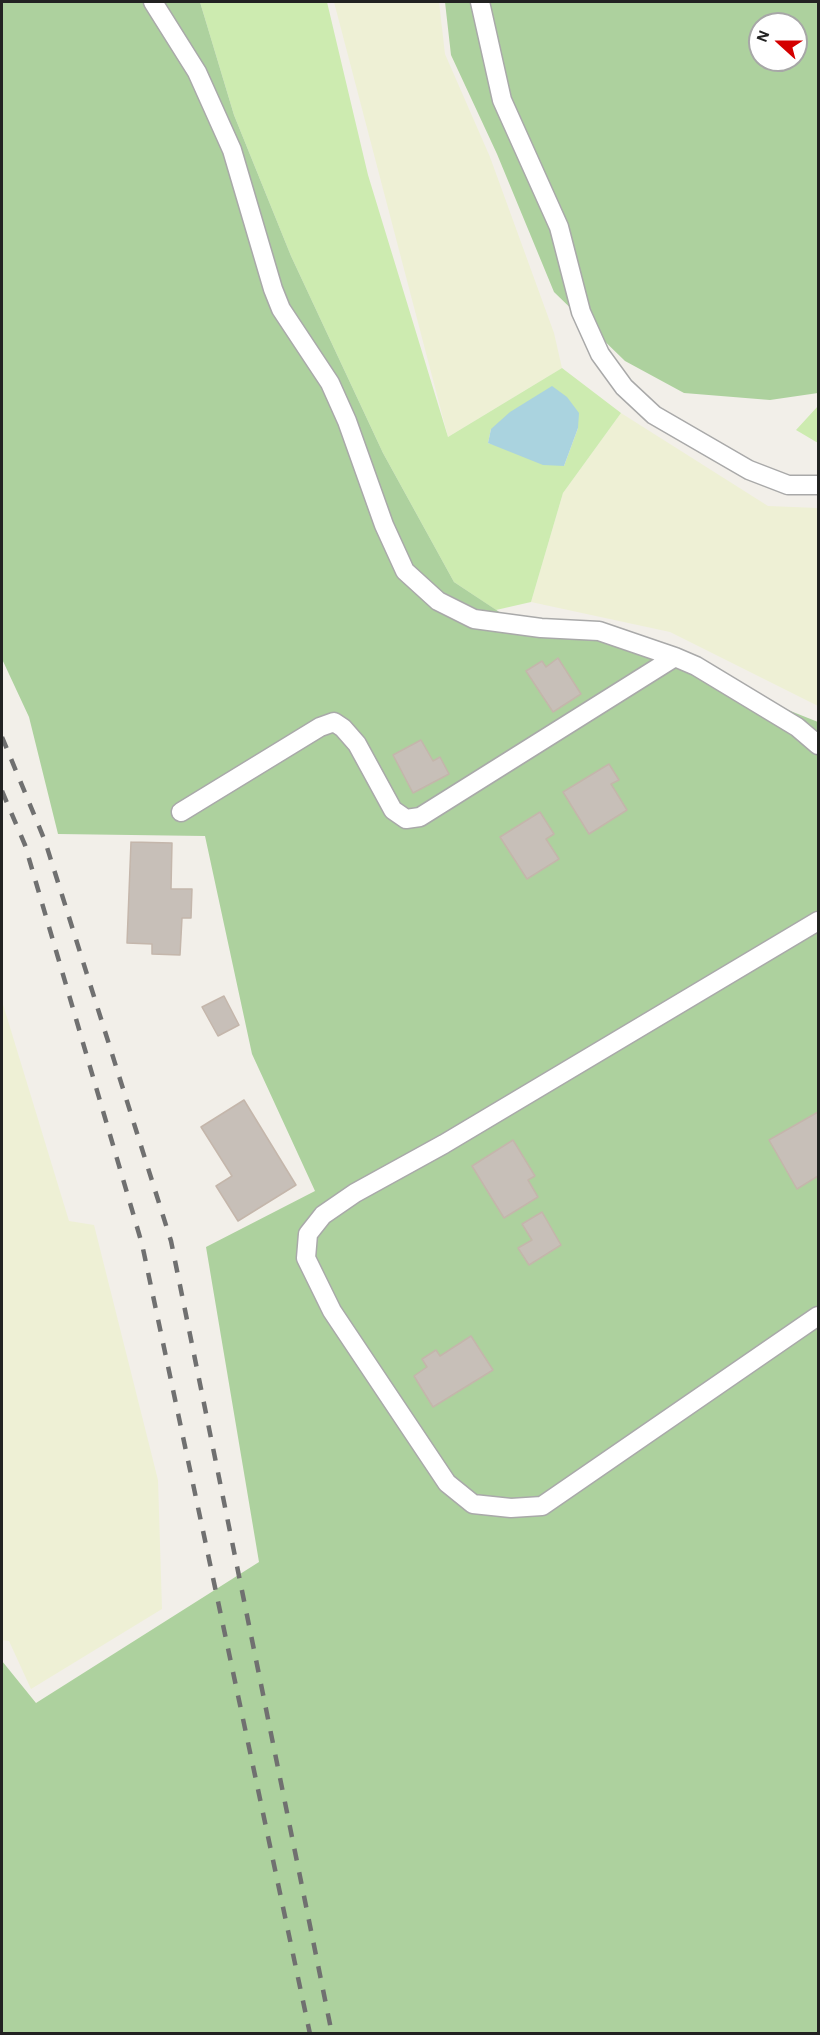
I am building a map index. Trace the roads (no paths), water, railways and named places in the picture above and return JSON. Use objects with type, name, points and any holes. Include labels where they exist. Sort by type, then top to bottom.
[{"type":"lane","points":[[153,2],[197,72],[232,150],[277,299],[330,383],[347,421],[384,525],[405,571],[438,601],[474,619],[542,628],[599,631],[675,657],[696,666],[797,727],[819,745]]},
{"type":"lane","points":[[480,2],[502,100],[559,226],[581,312],[600,354],[624,387],[654,415],[749,470],[788,485],[819,485]]},
{"type":"lane","points":[[181,812],[320,726],[334,722],[343,728],[357,744],[393,810],[406,819],[420,817],[675,657]]},
{"type":"lane","points":[[819,921],[444,1144],[355,1193],[323,1215],[308,1234],[306,1258],[332,1311],[447,1483],[473,1504],[511,1508],[542,1506],[819,1316]]},
{"type":"water","points":[[552,386],[567,397],[579,413],[578,428],[564,466],[543,465],[488,443],[491,429],[510,412]]},
{"type":"railway","points":[[2,737],[45,841],[171,1241],[332,2034]]},
{"type":"railway","points":[[2,791],[25,845],[142,1244],[310,2034]]}]
